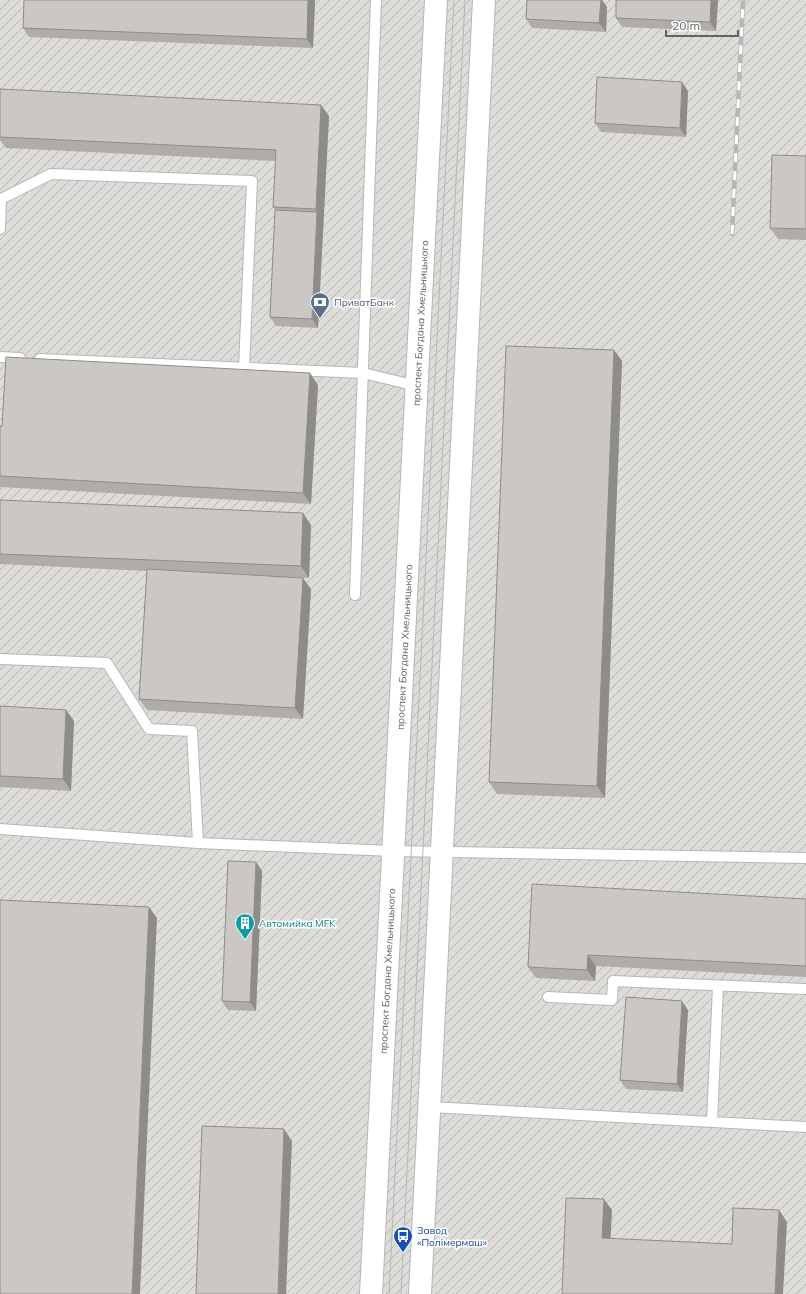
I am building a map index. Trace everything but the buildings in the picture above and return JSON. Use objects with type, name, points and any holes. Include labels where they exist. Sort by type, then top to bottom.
[{"type":"main road","name":"проспект Богдана Хмельницького","points":[[371,1294],[436,0]]},
{"type":"main road","points":[[420,1294],[484,0]]},
{"type":"lane","points":[[355,595],[376,0]]},
{"type":"lane","points":[[0,229],[1,199],[51,174],[252,181],[244,368]]},
{"type":"lane","points":[[0,357],[363,374],[417,386]]},
{"type":"lane","points":[[0,660],[107,663],[149,729],[192,731],[198,843]]},
{"type":"lane","points":[[0,829],[198,843],[393,851],[806,858]]},
{"type":"lane","points":[[548,997],[612,1000],[613,981],[806,989]]},
{"type":"lane","points":[[712,1122],[718,986]]},
{"type":"lane","points":[[430,1107],[806,1127]]},
{"type":"shaded area","points":[[0,0],[806,0],[806,1294],[0,1294]]},
{"type":"tram line","points":[[389,1294],[454,0]]},
{"type":"tram line","points":[[401,1294],[465,0]]},
{"type":"railway","points":[[732,234],[743,0]]},
{"type":"place","name":"ПриватБанк","points":[[320,319]]},
{"type":"place","name":"Автомийка MFK","points":[[245,940]]},
{"type":"place","name":"Завод «Полімермаш»","points":[[403,1253]]}]
